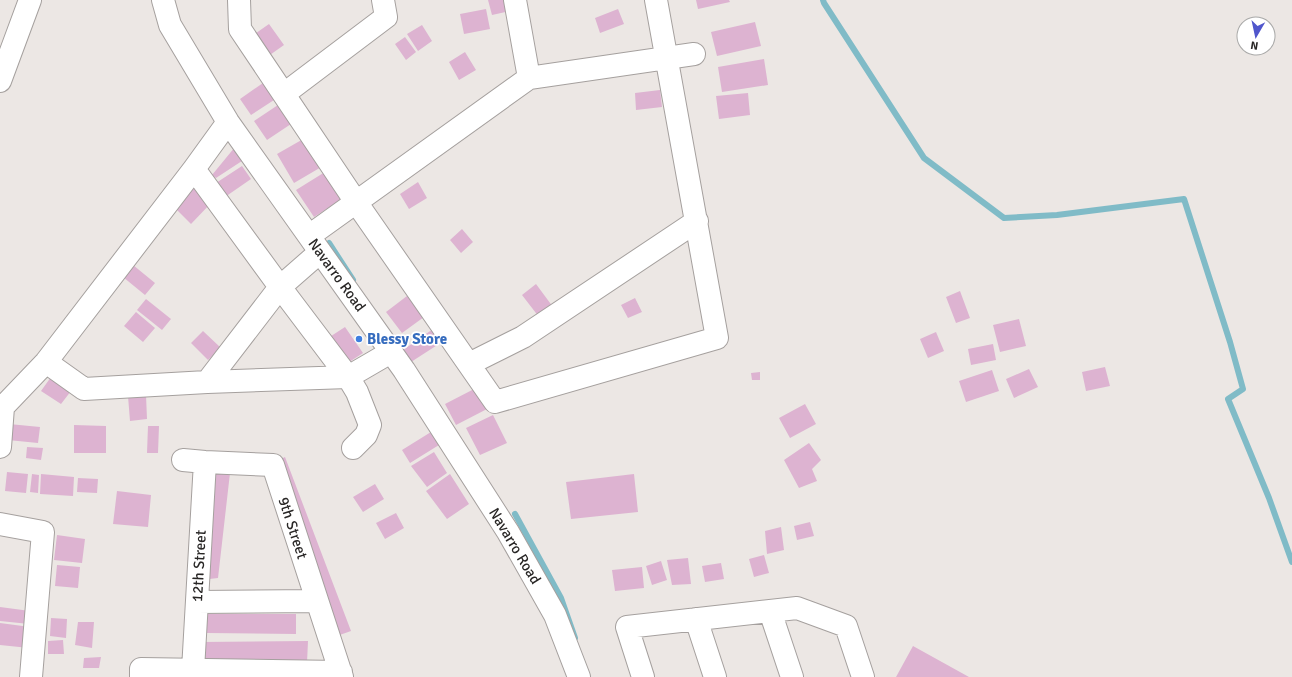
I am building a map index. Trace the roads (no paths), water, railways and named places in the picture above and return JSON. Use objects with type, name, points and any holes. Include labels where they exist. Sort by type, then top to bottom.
[{"type":"street","points":[[0,81],[30,0]]},
{"type":"street","name":"Navarro Road","points":[[163,0],[170,25],[228,122],[391,352],[508,532],[555,615],[579,677]]},
{"type":"street","points":[[239,0],[240,29],[356,202],[496,402],[717,338],[656,0]]},
{"type":"street","points":[[284,94],[386,17],[383,0]]},
{"type":"street","points":[[515,0],[529,78]]},
{"type":"street","points":[[207,382],[314,244],[356,202],[529,78],[694,54]]},
{"type":"street","points":[[0,447],[3,408],[46,362],[194,169],[228,122]]},
{"type":"street","points":[[194,169],[348,377],[357,392],[370,425],[366,435],[353,448]]},
{"type":"street","points":[[469,364],[523,337],[697,221]]},
{"type":"street","points":[[46,362],[84,389],[207,382],[348,377],[391,352]]},
{"type":"street","name":"9th Street","points":[[183,460],[273,465],[341,674]]},
{"type":"street","name":"12th Street","points":[[193,670],[204,462]]},
{"type":"street","points":[[0,524],[43,532],[31,677]]},
{"type":"street","points":[[197,602],[317,601]]},
{"type":"street","points":[[643,677],[627,627],[797,608],[846,626],[863,677]]},
{"type":"street","points":[[770,611],[792,677]]},
{"type":"street","points":[[696,619],[715,677]]},
{"type":"street","points":[[141,677],[141,669],[341,674]]},
{"type":"waterway","points":[[823,0],[924,158],[1004,218],[1057,215],[1184,199],[1230,342],[1243,389],[1228,399],[1269,498],[1292,562]]},
{"type":"waterway","points":[[329,243],[353,280]]},
{"type":"waterway","points":[[515,514],[561,598],[575,638]]},
{"type":"place","name":"Blessy Store","points":[[359,339]]}]
